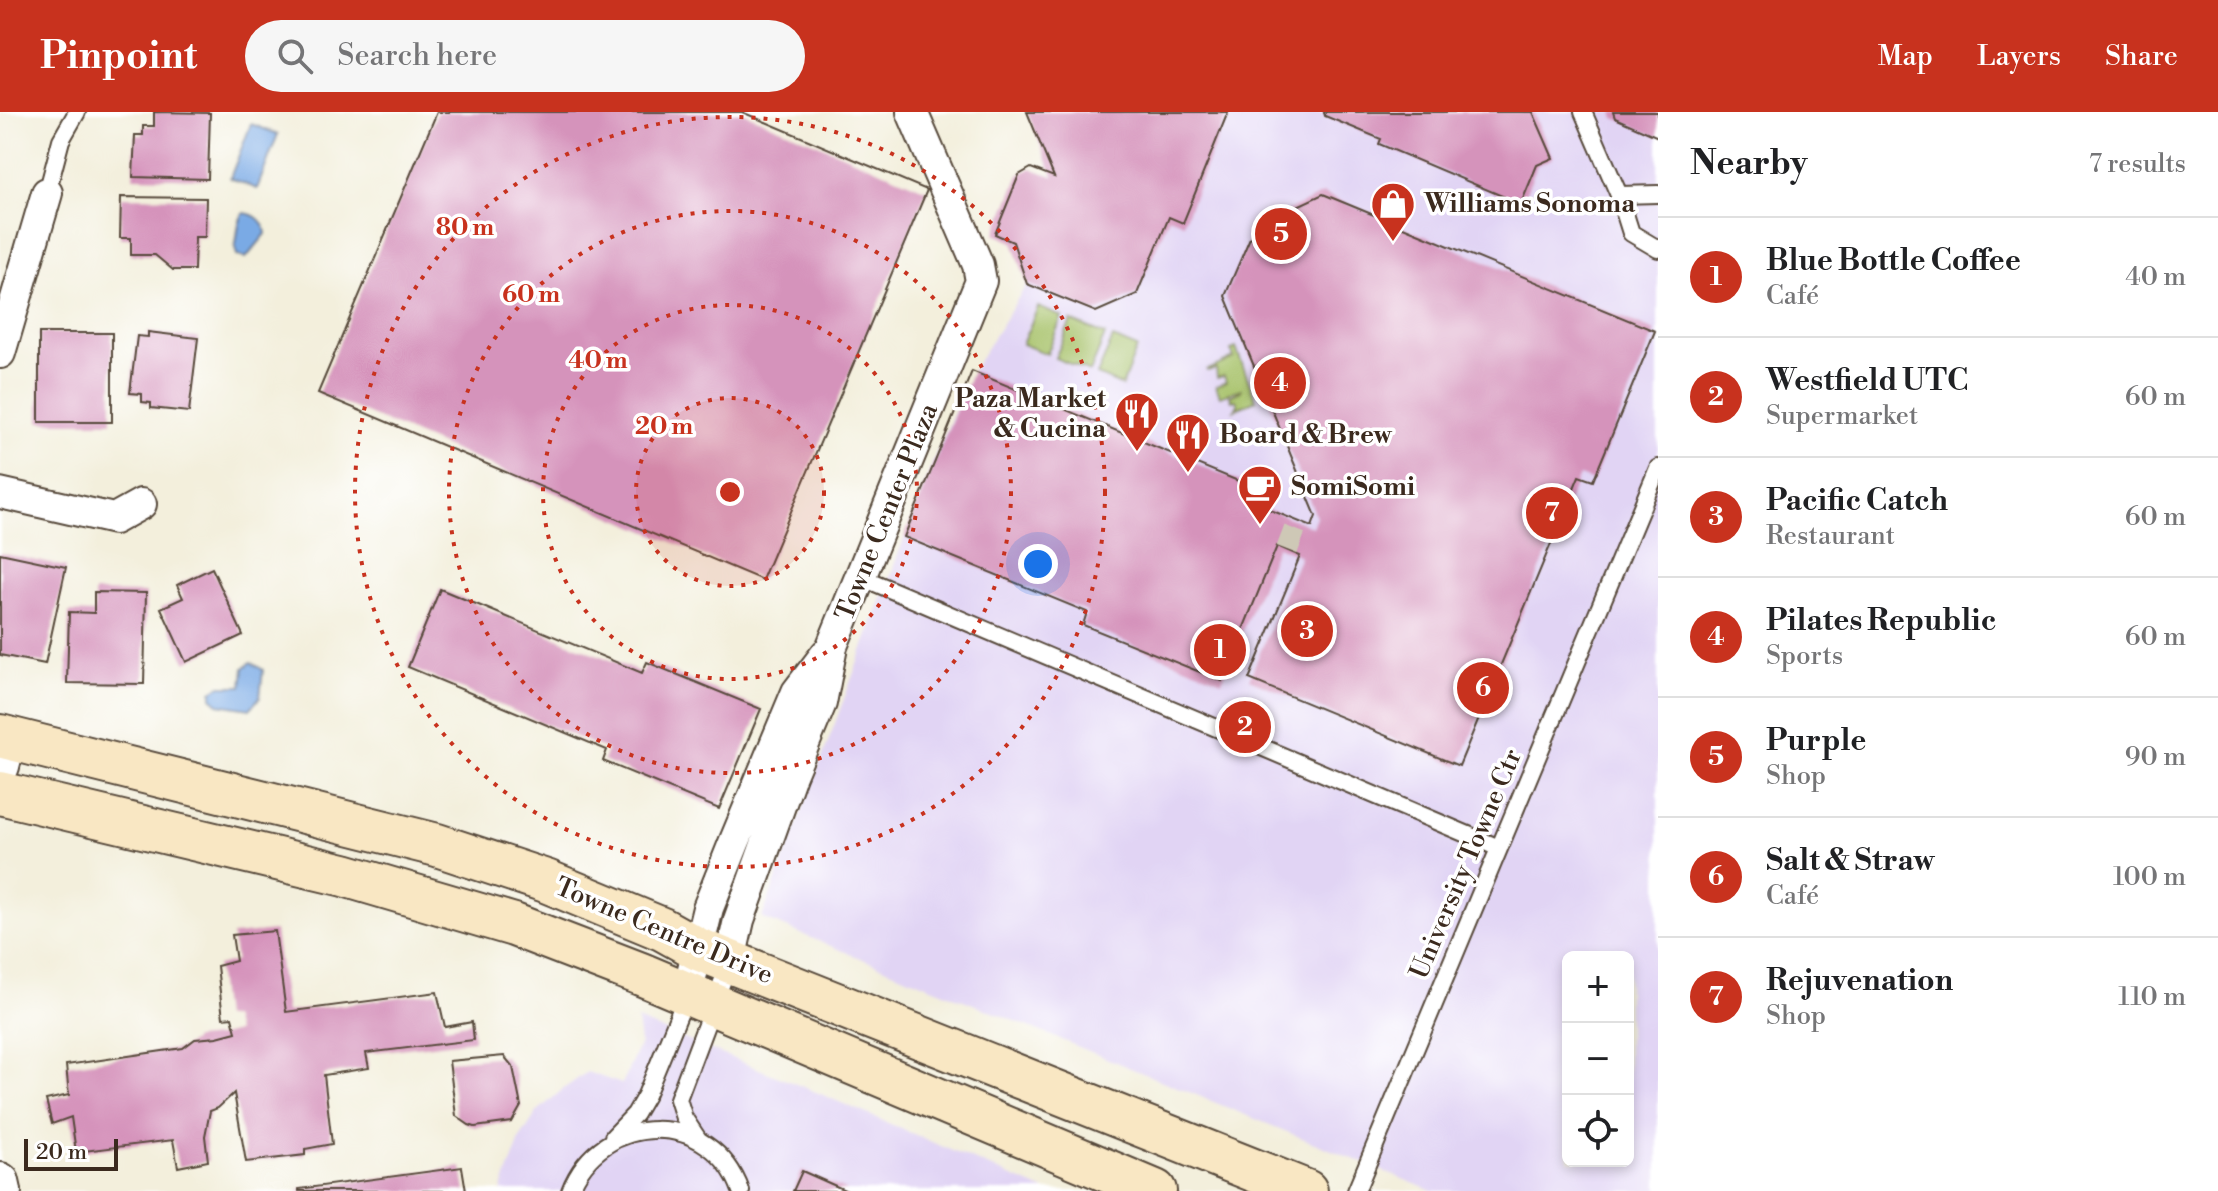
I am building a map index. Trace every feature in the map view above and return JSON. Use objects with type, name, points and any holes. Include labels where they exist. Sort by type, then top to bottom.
[{"type":"main road","name":"Towne Centre Drive","points":[[2,747],[437,845],[546,881],[714,954],[1306,1191]]},
{"type":"main road","name":"Towne Centre Drive","points":[[0,793],[330,871],[514,925],[1155,1191]]},
{"type":"street","name":"Towne Center Plaza","points":[[700,1000],[714,954],[739,920],[791,775],[821,703],[832,646],[981,281],[978,265],[912,112]]},
{"type":"street","points":[[0,353],[47,193]]},
{"type":"street","points":[[0,493],[114,519],[141,504]]},
{"type":"street","points":[[0,1182],[2,1191]]},
{"type":"lane","points":[[47,193],[61,140],[77,112]]},
{"type":"lane","points":[[1583,112],[1619,195],[1631,233],[1658,249]]},
{"type":"lane","points":[[1619,195],[1658,194]]},
{"type":"lane","name":"University Towne Ctr","points":[[1356,1191],[1658,468]]},
{"type":"lane","points":[[861,577],[1499,848]]},
{"type":"lane","points":[[699,1140],[684,1118],[678,1099],[700,1000]]},
{"type":"lane","points":[[570,1191],[589,1159],[635,1114],[700,1000]]},
{"type":"lane","points":[[607,1144],[643,1130],[662,1129],[681,1133],[699,1140],[721,1156],[736,1177],[741,1191]]},
{"type":"shaded area","points":[[1027,112],[1658,112],[1658,1191],[1432,1191],[762,918],[935,456],[972,371],[1027,284],[1013,242],[995,234],[1019,175],[1031,168],[1053,176]]},
{"type":"shaded area","points":[[637,1020],[816,1092],[1045,1191],[501,1191],[521,1137],[538,1111],[587,1072],[622,1084],[640,1043]]},
{"type":"green space","points":[[1038,307],[1062,317],[1047,354],[1022,344]]},
{"type":"green space","points":[[1071,321],[1105,335],[1090,372],[1055,358]]},
{"type":"green space","points":[[1113,338],[1137,348],[1122,386],[1097,375]]},
{"type":"green space","points":[[1236,348],[1256,400],[1235,409],[1238,405],[1230,396],[1241,389],[1220,396],[1216,386],[1226,382],[1224,376],[1217,378],[1216,369],[1206,371],[1234,358],[1231,350]]},
{"type":"water","points":[[251,124],[278,134],[257,189],[230,178]]},
{"type":"water","points":[[244,213],[259,219],[266,234],[246,258],[237,255],[235,248]]},
{"type":"water","points":[[251,662],[263,670],[260,697],[250,709],[218,704],[212,697],[212,691],[221,686],[242,686],[244,668]]},
{"type":"building","points":[[154,112],[210,113],[208,179],[133,177],[135,135],[143,135],[143,126],[154,126]]},
{"type":"building","points":[[437,112],[742,112],[927,190],[762,580],[318,393]]},
{"type":"building","points":[[1027,112],[1228,112],[1183,223],[1169,217],[1137,294],[1096,312],[1027,284],[1013,242],[995,234],[1019,175],[1031,168],[1054,177]]},
{"type":"building","points":[[1324,112],[1533,112],[1553,158],[1537,165],[1521,204],[1379,144],[1381,139],[1325,116]]},
{"type":"building","points":[[1613,112],[1658,112],[1658,137],[1615,118]]},
{"type":"building","points":[[1323,194],[1655,331],[1593,481],[1579,476],[1459,766],[1249,679],[1300,556],[1277,546],[1222,681],[1083,625],[1087,612],[904,537],[972,371],[1260,490],[1268,509],[1312,527],[1316,516],[1225,296],[1255,226]]},
{"type":"building","points":[[121,197],[206,198],[205,237],[195,237],[194,270],[173,270],[155,255],[131,255],[131,238],[120,238]]},
{"type":"building","points":[[148,332],[198,338],[189,412],[151,408],[151,403],[142,402],[142,394],[130,393],[137,336],[148,337]]},
{"type":"building","points":[[39,333],[112,333],[112,422],[39,422]]},
{"type":"building","points":[[0,553],[66,567],[45,664],[0,655]]},
{"type":"building","points":[[212,568],[243,635],[186,662],[161,608],[183,598],[177,585]]},
{"type":"building","points":[[440,589],[642,673],[647,662],[761,709],[719,809],[603,761],[607,750],[408,667]]},
{"type":"building","points":[[94,592],[146,593],[144,684],[67,683],[69,612],[94,613]]},
{"type":"building","points":[[275,931],[286,1012],[437,992],[445,1027],[472,1022],[474,1040],[366,1053],[369,1068],[324,1075],[332,1144],[305,1149],[305,1155],[246,1162],[234,1093],[210,1111],[205,1136],[208,1161],[178,1167],[173,1140],[76,1152],[71,1117],[52,1124],[46,1100],[69,1095],[66,1065],[183,1048],[195,1039],[236,1032],[232,1017],[223,1018],[217,966],[236,961],[232,935]]},
{"type":"building","points":[[504,1056],[513,1067],[521,1106],[512,1122],[475,1127],[469,1125],[456,1116],[449,1061]]},
{"type":"building","points":[[462,1167],[466,1191],[299,1191],[299,1189]]},
{"type":"building","points":[[802,1171],[847,1191],[793,1191]]},
{"type":"tunnel","points":[[1287,550],[1298,521]]},
{"type":"place","name":"Purple","points":[[1281,234]]},
{"type":"place","name":"Williams Sonoma","points":[[1393,243]]},
{"type":"place","name":"Pilates Republic","points":[[1280,383]]},
{"type":"place","name":"Paza Market & Cucina","points":[[1137,453]]},
{"type":"place","name":"Board & Brew","points":[[1188,474]]},
{"type":"place","name":"Rejuvenation","points":[[1552,513]]},
{"type":"place","name":"SomiSomi","points":[[1260,526]]},
{"type":"place","name":"Pacific Catch","points":[[1307,631]]},
{"type":"place","name":"Blue Bottle Coffee","points":[[1220,650]]},
{"type":"place","name":"Salt & Straw","points":[[1483,688]]},
{"type":"place","name":"Westfield UTC","points":[[1245,727]]}]
